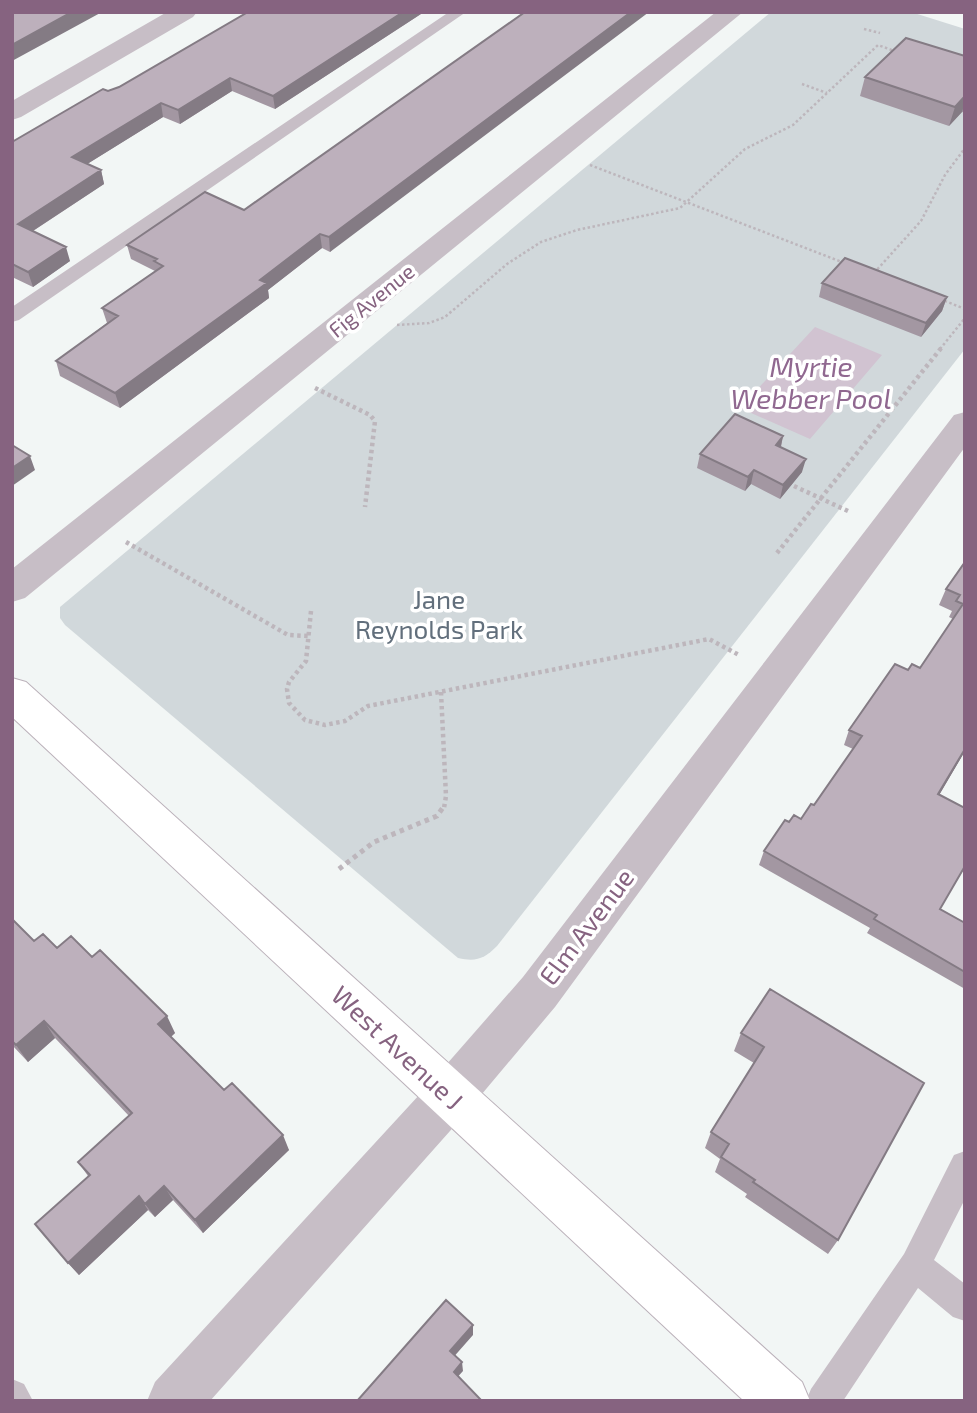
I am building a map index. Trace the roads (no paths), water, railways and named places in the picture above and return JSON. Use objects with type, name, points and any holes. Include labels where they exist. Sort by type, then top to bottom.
[{"type":"main road","name":"West Avenue J","points":[[12,693],[783,1401]]},
{"type":"street","points":[[12,112],[185,12]]},
{"type":"street","name":"Fig Avenue","points":[[12,589],[731,12]]},
{"type":"street","name":"Elm Avenue","points":[[174,1401],[449,1097],[539,992],[965,423]]},
{"type":"lane","points":[[12,316],[459,12]]},
{"type":"lane","points":[[823,1401],[915,1265],[965,1166]]},
{"type":"lane","points":[[915,1265],[965,1305]]},
{"type":"lane","points":[[12,1396],[16,1401]]},
{"type":"water","name":"Myrtie Webber Pool","points":[[815,327],[882,355],[810,439],[740,408]]},
{"type":"park label","name":"Jane Reynolds Park","points":[[439,615]]}]
